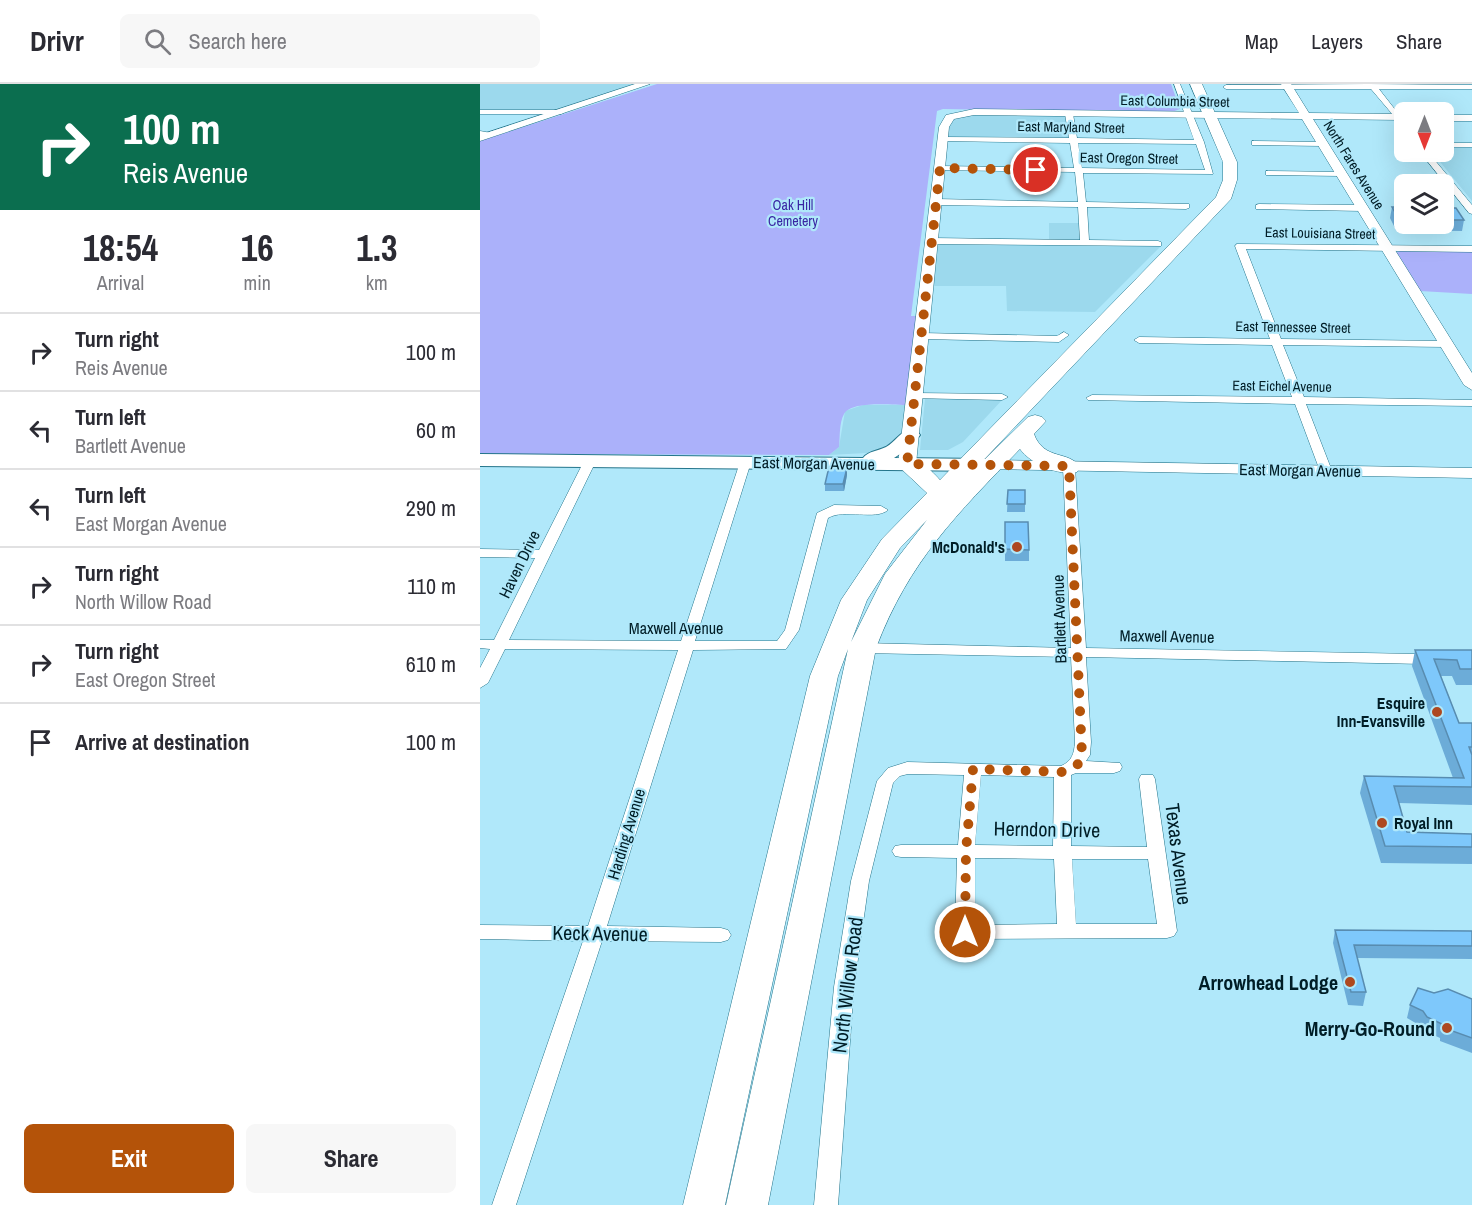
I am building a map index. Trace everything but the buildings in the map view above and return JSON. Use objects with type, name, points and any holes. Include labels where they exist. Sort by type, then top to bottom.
[{"type":"highway","points":[[1110,341],[1235,207],[1242,196],[1247,174],[1217,116],[1196,84]]},
{"type":"highway","points":[[747,1205],[862,648],[878,609],[910,558],[938,524],[980,465],[1223,199],[1229,187],[1231,168],[1217,116],[1218,85]]},
{"type":"highway","points":[[704,1205],[826,669],[845,621],[866,580],[891,544],[939,493],[1023,433],[1047,408]]},
{"type":"highway","points":[[1023,433],[1026,446],[1034,454],[1069,466]]},
{"type":"highway","points":[[907,464],[925,477],[939,493]]},
{"type":"highway","points":[[762,1205],[785,1021]]},
{"type":"main road","points":[[849,463],[895,451],[904,445],[910,435]]},
{"type":"main road","name":"East Morgan Avenue","points":[[480,460],[980,465]]},
{"type":"street","points":[[480,136],[494,134],[645,84]]},
{"type":"street","points":[[1178,84],[1200,142]]},
{"type":"street","points":[[1218,85],[1472,87]]},
{"type":"street","name":"North Fares Avenue","points":[[1287,86],[1472,385]]},
{"type":"street","points":[[1373,86],[1394,111]]},
{"type":"street","points":[[480,112],[561,112]]},
{"type":"street","name":"East Columbia Street","points":[[943,139],[948,119],[957,114],[974,112],[1394,120]]},
{"type":"street","points":[[1069,114],[1078,171],[1085,243]]},
{"type":"street","points":[[1454,118],[1472,118]]},
{"type":"street","points":[[907,464],[943,139]]},
{"type":"street","name":"East Maryland Street","points":[[943,139],[1200,142]]},
{"type":"street","name":"East Oregon Street","points":[[940,168],[1210,171],[1200,142]]},
{"type":"street","points":[[1255,143],[1323,144]]},
{"type":"street","points":[[1454,145],[1472,145]]},
{"type":"street","points":[[1432,162],[1472,211]]},
{"type":"street","points":[[1269,173],[1341,174]]},
{"type":"street","points":[[936,202],[1186,206]]},
{"type":"street","points":[[1259,207],[1363,208]]},
{"type":"street","points":[[932,241],[1158,244]]},
{"type":"street","name":"East Louisiana Street","points":[[1277,341],[1240,246],[1472,249]]},
{"type":"street","points":[[922,336],[1061,337]]},
{"type":"street","name":"East Tennessee Street","points":[[1139,340],[1447,344]]},
{"type":"street","points":[[1277,341],[1326,471]]},
{"type":"street","points":[[915,396],[1002,397]]},
{"type":"street","name":"East Eichel Avenue","points":[[1092,398],[1472,403]]},
{"type":"street","name":"Haven Drive","points":[[480,683],[590,461]]},
{"type":"street","name":"Harding Avenue","points":[[504,1205],[595,933],[745,462]]},
{"type":"street","name":"East Morgan Avenue","points":[[980,465],[1472,473]]},
{"type":"street","name":"Bartlett Avenue","points":[[1067,931],[1061,828],[1068,769],[1082,755],[1083,742],[1069,466]]},
{"type":"street","name":"Maxwell Avenue","points":[[480,644],[781,646],[792,630],[822,516],[834,509],[881,510]]},
{"type":"street","points":[[480,553],[543,554]]},
{"type":"street","name":"Maxwell Avenue","points":[[862,648],[1472,660]]},
{"type":"street","points":[[1067,931],[965,932],[966,851],[973,769],[1114,767]]},
{"type":"street","name":"North Willow Road","points":[[826,1205],[844,987],[857,899],[882,789],[885,781],[894,772],[907,768],[973,769]]},
{"type":"street","name":"Texas Avenue","points":[[1067,931],[1167,931],[1147,779]]},
{"type":"street","name":"Herndon Drive","points":[[901,851],[1156,853]]},
{"type":"street","name":"Keck Avenue","points":[[480,932],[721,935]]},
{"type":"shaded area","points":[[480,84],[637,84],[555,112],[480,112]]},
{"type":"shaded area","points":[[967,114],[1065,114],[1070,140],[947,139],[949,122]]},
{"type":"shaded area","points":[[1454,148],[1472,148],[1472,201],[1454,179],[1454,174],[1450,174],[1440,162],[1454,162]]},
{"type":"shaded area","points":[[1049,223],[1081,223],[1083,242],[1049,242]]},
{"type":"shaded area","points":[[944,243],[1161,246],[1095,312],[1007,311],[1006,286],[932,286],[937,245]]},
{"type":"shaded area","points":[[925,399],[1003,399],[963,442],[948,450],[920,450]]},
{"type":"shaded area","points":[[863,405],[908,405],[903,440],[885,452],[829,455],[839,447],[845,411]]},
{"type":"green space","name":"Oak Hill Cemetery","points":[[657,84],[1171,84],[1180,109],[1169,113],[943,109],[937,111],[911,316],[919,316],[908,405],[873,404],[848,410],[841,422],[839,447],[829,455],[480,454],[480,141]]},
{"type":"green space","points":[[1396,252],[1472,252],[1472,294],[1420,291]]},
{"type":"place","name":"McDonald's","points":[[1017,547]]},
{"type":"place","name":"Esquire Inn-Evansville","points":[[1437,712]]},
{"type":"place","name":"Royal Inn","points":[[1382,823]]},
{"type":"place","name":"Arrowhead Lodge","points":[[1350,982]]},
{"type":"place","name":"Merry-Go-Round","points":[[1447,1028]]},
{"type":"route","points":[[965,932],[966,851],[973,769],[1063,772],[1078,764],[1082,755],[1075,559],[1069,466],[907,464],[940,168],[1036,170]]}]
